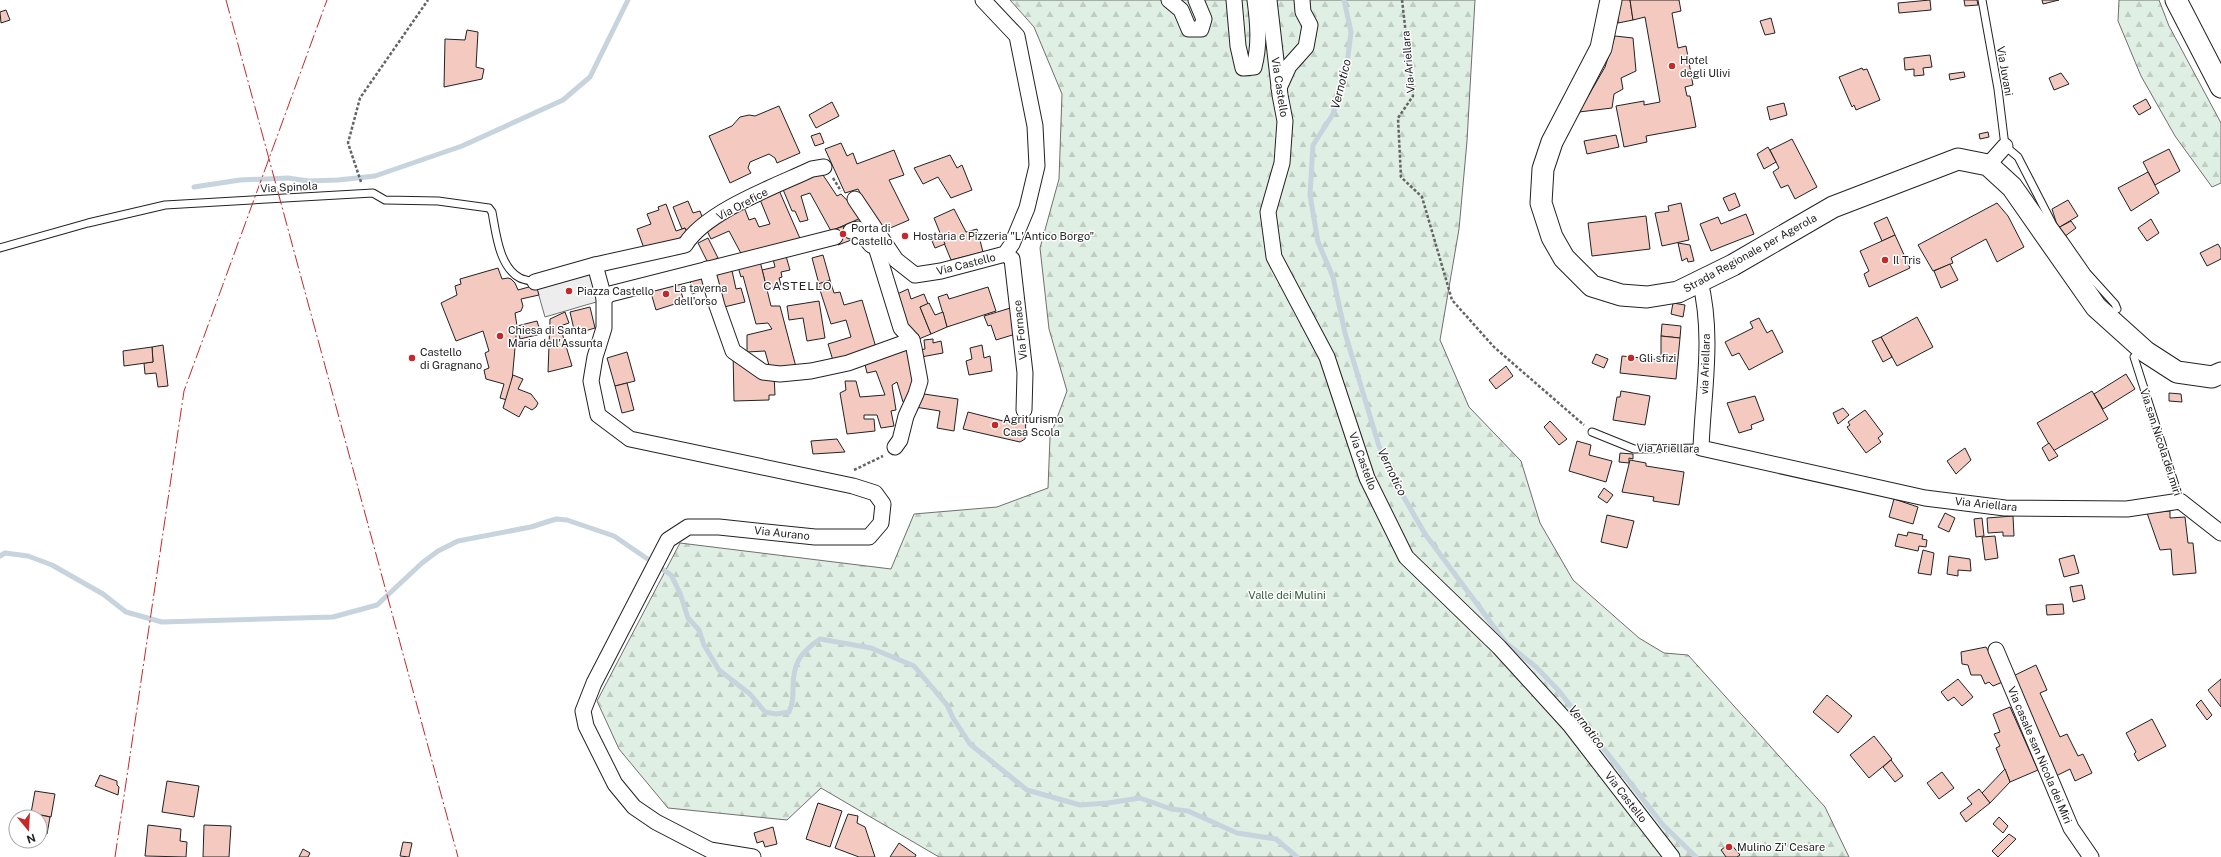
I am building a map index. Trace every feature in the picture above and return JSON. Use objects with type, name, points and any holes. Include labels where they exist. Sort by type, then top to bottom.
[{"type":"main road","name":"Strada Regionale per Agerola","points":[[1611,0],[1602,48],[1552,142],[1543,169],[1541,203],[1552,237],[1564,258],[1592,286],[1620,295],[1647,297],[1678,292],[1732,265],[1833,207],[1958,159],[1988,165],[2012,186],[2096,307],[2140,354]]},
{"type":"main road","points":[[2176,0],[2221,87]]},
{"type":"main road","points":[[2140,354],[2177,372],[2212,377],[2221,373]]},
{"type":"street","name":"Via Castello","points":[[883,249],[914,274],[940,271],[1005,254],[1012,244],[1026,208],[1037,166],[1035,126],[1017,36],[983,0]]},
{"type":"street","points":[[1170,0],[1181,10],[1189,29],[1201,29],[1204,19],[1196,0]]},
{"type":"street","name":"Via Castello","points":[[1234,0],[1238,46],[1243,68],[1254,67],[1257,54],[1259,29],[1255,0]]},
{"type":"street","name":"Via Castello","points":[[1269,0],[1279,89],[1285,121],[1282,163],[1268,212],[1274,258],[1327,357],[1367,478],[1406,557],[1499,647],[1570,725],[1672,857]]},
{"type":"street","points":[[1279,89],[1289,66],[1306,47],[1310,25],[1303,12],[1302,0]]},
{"type":"street","points":[[1988,165],[2005,146]]},
{"type":"street","name":"Via Orefice","points":[[535,282],[595,265],[685,245],[690,238],[705,224],[726,210],[812,169],[824,167]]},
{"type":"street","points":[[855,199],[883,249],[901,328],[912,340],[920,381],[906,416],[902,434],[895,447]]},
{"type":"street","points":[[851,231],[858,229],[870,245],[883,249]]},
{"type":"street","points":[[604,298],[610,294],[835,237]]},
{"type":"street","name":"Via Fornace","points":[[1005,254],[1012,259],[1024,373],[1024,410]]},
{"type":"street","name":"Via Aurano","points":[[595,265],[604,298],[604,328],[595,357],[590,381],[598,415],[630,439],[827,481],[875,493],[883,504],[881,523],[869,537],[815,537],[719,527],[688,527],[668,540],[594,683],[583,710],[586,726],[614,784],[634,807],[656,822],[710,850],[753,857]]},
{"type":"street","points":[[707,269],[717,306],[733,351],[763,372],[780,374],[811,371],[848,363],[912,340]]},
{"type":"street","name":"via Ariellara","points":[[1700,281],[1706,302],[1707,340],[1700,448]]},
{"type":"street","name":"Via Ariellara","points":[[1700,448],[1925,498],[2005,508],[2127,509],[2180,501]]},
{"type":"street","name":"Via san Nicola dei miri","points":[[2180,501],[2221,533]]},
{"type":"street","name":"Via casale san Nicola dei Miri","points":[[1996,650],[2071,828],[2091,857]]},
{"type":"lane","name":"Via Juvani","points":[[1982,0],[1998,89],[2005,146]]},
{"type":"lane","points":[[2005,146],[2018,157],[2053,225],[2087,273],[2115,304],[2117,309]]},
{"type":"lane","name":"Via Spinola","points":[[0,248],[94,221],[165,205],[373,193],[385,200],[438,201],[489,208],[492,212],[500,250],[510,270],[520,278],[535,282]]},
{"type":"lane","name":"Via san Nicola dei miri","points":[[2140,354],[2180,501]]},
{"type":"lane","name":"Via Ariellara","points":[[1592,432],[1634,449],[1700,448]]},
{"type":"path","points":[[362,186],[348,143],[360,98],[428,0]]},
{"type":"path","name":"Via Ariellara","points":[[1402,0],[1413,96],[1398,118],[1401,177],[1422,197],[1452,300],[1494,347],[1592,432]]},
{"type":"path","points":[[824,167],[843,194],[855,199]]},
{"type":"path","points":[[827,481],[860,468],[889,453],[895,447]]},
{"type":"green space","name":"Valle dei Mulini","points":[[1010,0],[1475,0],[1467,141],[1459,229],[1440,340],[1469,407],[1521,461],[1540,523],[1573,580],[1639,638],[1664,653],[1688,655],[1825,807],[1849,857],[939,857],[821,788],[787,820],[668,808],[619,749],[597,701],[680,543],[891,569],[914,514],[997,507],[1048,488],[1050,437],[1067,391],[1049,329],[1040,248],[1059,179],[1062,94],[1034,27]]},
{"type":"green space","points":[[2119,0],[2159,0],[2169,26],[2221,123],[2221,183],[2212,187],[2175,136],[2141,76],[2118,21]]},
{"type":"shaded area","name":"Piazza Castello","points":[[592,266],[603,300],[545,317],[535,282]]},
{"type":"building","points":[[1618,0],[1630,0],[1633,20],[1618,23]]},
{"type":"building","name":"Hotel degli Ulivi","points":[[1630,0],[1679,0],[1681,11],[1672,13],[1678,48],[1686,46],[1693,85],[1685,87],[1687,96],[1690,96],[1696,127],[1646,136],[1647,142],[1624,147],[1616,106],[1644,101],[1644,105],[1660,102],[1645,17],[1633,20]]},
{"type":"building","points":[[1930,0],[1931,10],[1899,13],[1898,3]]},
{"type":"building","points":[[1964,0],[1977,0],[1978,5],[1965,6]]},
{"type":"building","points":[[2042,0],[2059,0],[2043,4]]},
{"type":"building","points":[[6,10],[10,20],[1,23],[0,12]]},
{"type":"building","points":[[1771,18],[1775,33],[1765,35],[1760,21]]},
{"type":"building","points":[[467,30],[478,32],[476,67],[484,69],[482,79],[444,87],[445,39],[465,40]]},
{"type":"building","points":[[1615,36],[1633,38],[1636,71],[1621,78],[1623,89],[1614,94],[1612,108],[1579,112],[1605,67]]},
{"type":"building","points":[[1930,55],[1932,67],[1923,68],[1924,75],[1914,76],[1914,69],[1905,70],[1904,58]]},
{"type":"building","points":[[1862,68],[1863,70],[1867,69],[1880,100],[1856,110],[1854,105],[1852,107],[1839,77]]},
{"type":"building","points":[[1964,72],[1965,77],[1950,80],[1949,74]]},
{"type":"building","points":[[2061,73],[2069,84],[2054,90],[2049,78]]},
{"type":"building","points":[[2146,99],[2151,108],[2139,115],[2133,106]]},
{"type":"building","points":[[832,102],[839,116],[816,128],[809,115]]},
{"type":"building","points":[[1784,103],[1787,115],[1770,120],[1767,107]]},
{"type":"building","points":[[779,106],[800,153],[777,163],[775,158],[769,154],[750,162],[748,168],[751,173],[730,183],[709,136],[732,126],[740,117],[749,115],[755,116]]},
{"type":"building","points":[[1988,132],[1989,137],[1980,139],[1979,134]]},
{"type":"building","points":[[820,133],[824,143],[815,146],[811,136]]},
{"type":"building","points":[[1616,135],[1619,147],[1587,154],[1584,141]]},
{"type":"building","points":[[1792,139],[1817,187],[1795,199],[1788,185],[1781,188],[1773,172],[1779,168],[1770,150]]},
{"type":"building","points":[[841,143],[847,156],[853,153],[857,164],[894,150],[904,175],[889,180],[909,220],[881,232],[858,189],[845,193],[825,149]]},
{"type":"building","points":[[1768,147],[1776,162],[1764,169],[1757,154]]},
{"type":"building","points":[[2169,149],[2180,171],[2155,185],[2143,162]]},
{"type":"building","points":[[950,155],[957,168],[962,165],[972,190],[951,198],[938,177],[923,184],[914,168]]},
{"type":"building","points":[[819,169],[837,196],[841,194],[863,217],[831,231],[810,193],[801,196],[808,220],[800,222],[795,211],[792,211],[782,187]]},
{"type":"building","points":[[2148,172],[2159,193],[2131,211],[2118,188]]},
{"type":"building","points":[[778,188],[802,243],[744,259],[729,231],[711,239],[705,227],[744,207],[749,220],[755,218],[759,227],[770,224],[759,197]]},
{"type":"building","points":[[1735,193],[1740,206],[1729,211],[1723,198]]},
{"type":"building","points":[[2068,200],[2078,216],[2058,228],[2052,209]]},
{"type":"building","points":[[688,201],[693,213],[700,211],[704,222],[687,232],[685,228],[682,229],[673,207]]},
{"type":"building","points":[[1681,203],[1689,240],[1662,246],[1655,213],[1669,211],[1668,206]]},
{"type":"building","points":[[1997,203],[2008,216],[2024,247],[1997,262],[1986,239],[1951,258],[1953,263],[1933,271],[1918,245]]},
{"type":"building","points":[[666,204],[676,231],[685,228],[688,235],[645,251],[637,229],[651,224],[647,214],[659,210],[658,207]]},
{"type":"building","points":[[954,209],[966,232],[977,229],[983,252],[951,260],[934,218]]},
{"type":"building","points":[[1746,214],[1754,234],[1711,251],[1700,224],[1718,217],[1721,224]]},
{"type":"building","points":[[1646,216],[1650,249],[1592,256],[1588,223]]},
{"type":"building","points":[[1887,217],[1895,235],[1882,241],[1874,223]]},
{"type":"building","points":[[2151,219],[2159,233],[2147,241],[2138,228]]},
{"type":"building","points":[[2071,221],[2076,228],[2064,237],[2058,228]]},
{"type":"building","name":"Porta di Castello","points":[[848,225],[854,239],[838,245],[832,230]]},
{"type":"building","name":"Il Tris","points":[[1895,235],[1910,268],[1869,287],[1864,274],[1869,271],[1860,251]]},
{"type":"building","points":[[942,237],[945,244],[935,248],[932,241]]},
{"type":"building","points":[[708,238],[718,258],[708,263],[698,243]]},
{"type":"building","points":[[1678,243],[1690,245],[1694,261],[1688,262],[1687,258],[1682,261]]},
{"type":"building","points":[[2218,244],[2221,249],[2221,259],[2207,266],[2200,253]]},
{"type":"building","points":[[823,255],[830,280],[819,284],[812,258]]},
{"type":"building","points":[[786,256],[790,270],[781,272],[782,277],[779,278],[781,285],[767,289],[762,270],[775,267],[773,259]]},
{"type":"building","points":[[760,261],[771,306],[780,306],[796,367],[770,369],[765,351],[747,352],[747,335],[772,329],[768,323],[756,324],[743,276],[741,277],[738,267]]},
{"type":"building","points":[[1950,264],[1958,280],[1941,288],[1934,271]]},
{"type":"building","points":[[731,266],[736,289],[741,288],[745,302],[724,307],[715,269]]},
{"type":"building","name":"Chiesa di Santa Maria dell'Assunta","points":[[498,268],[502,279],[511,279],[515,283],[518,290],[536,285],[539,295],[521,299],[523,306],[521,311],[515,313],[517,326],[512,381],[507,400],[500,398],[504,384],[486,379],[484,370],[489,368],[485,353],[489,351],[483,331],[456,341],[441,303],[457,295],[455,286],[461,284],[460,279]]},
{"type":"building","points":[[706,274],[711,288],[692,294],[690,279]]},
{"type":"building","name":"La taverna dell'orso","points":[[680,279],[684,291],[681,292],[684,301],[656,310],[651,293],[646,295],[644,290]]},
{"type":"building","points":[[830,280],[834,293],[840,292],[844,305],[862,300],[877,351],[834,364],[828,344],[851,337],[846,320],[831,324],[818,284]]},
{"type":"building","points":[[988,287],[996,311],[947,327],[938,297],[947,294],[949,299]]},
{"type":"building","points":[[908,289],[911,299],[924,294],[928,304],[920,307],[931,334],[914,341],[895,295]]},
{"type":"building","points":[[819,301],[825,338],[807,341],[803,318],[789,320],[787,306]]},
{"type":"building","points":[[929,303],[935,315],[943,312],[947,327],[931,334],[920,307]]},
{"type":"building","points":[[1673,303],[1685,305],[1683,317],[1671,314]]},
{"type":"building","points":[[1017,306],[1019,333],[996,340],[991,325],[988,326],[984,316]]},
{"type":"building","points":[[590,307],[595,328],[575,334],[570,312]]},
{"type":"building","points":[[565,312],[569,323],[560,326],[572,366],[548,372],[550,319]]},
{"type":"building","points":[[1917,317],[1933,347],[1897,366],[1881,337]]},
{"type":"building","points":[[1759,318],[1767,333],[1772,330],[1783,352],[1749,370],[1739,353],[1732,356],[1725,342],[1753,328],[1750,322]]},
{"type":"building","points":[[537,321],[541,334],[520,339],[517,326]]},
{"type":"building","points":[[1662,324],[1681,326],[1680,338],[1661,336]]},
{"type":"building","name":"Gli sfizi","points":[[1661,336],[1680,338],[1676,379],[1620,373],[1622,356],[1661,360]]},
{"type":"building","points":[[1881,337],[1892,357],[1883,362],[1872,341]]},
{"type":"building","points":[[933,339],[933,343],[941,341],[943,353],[921,357],[920,350],[925,349],[924,340]]},
{"type":"building","points":[[912,342],[914,393],[911,402],[903,402],[897,382],[892,385],[896,410],[891,411],[894,426],[881,428],[877,415],[864,415],[864,419],[874,419],[875,431],[847,434],[840,393],[846,390],[845,381],[856,381],[860,397],[885,395],[876,371],[867,373],[864,360]]},
{"type":"building","points":[[163,345],[168,386],[158,387],[156,373],[145,374],[144,363],[153,362],[152,347]]},
{"type":"building","points":[[982,345],[984,358],[990,356],[992,371],[969,375],[966,361],[972,359],[970,348]]},
{"type":"building","points":[[152,347],[153,362],[124,366],[123,351]]},
{"type":"building","points":[[733,351],[774,374],[775,395],[769,395],[769,400],[734,401]]},
{"type":"building","points":[[627,352],[635,381],[615,386],[607,358]]},
{"type":"building","points":[[1596,354],[1608,359],[1604,368],[1592,363]]},
{"type":"building","points":[[1506,366],[1513,376],[1496,389],[1489,380]]},
{"type":"building","points":[[2126,374],[2135,389],[2103,409],[2094,394]]},
{"type":"building","points":[[513,375],[523,379],[518,389],[531,394],[538,403],[532,410],[525,406],[519,417],[503,408]]},
{"type":"building","points":[[627,383],[634,410],[622,413],[615,386]]},
{"type":"building","points":[[1621,391],[1650,396],[1645,425],[1613,420],[1617,397],[1620,397]]},
{"type":"building","points":[[2092,391],[2108,419],[2053,451],[2037,423]]},
{"type":"building","points":[[917,393],[958,399],[954,431],[937,428],[940,411],[915,407]]},
{"type":"building","points":[[2169,393],[2181,394],[2182,402],[2169,401]]},
{"type":"building","points":[[1755,396],[1764,420],[1751,425],[1752,429],[1739,433],[1727,403]]},
{"type":"building","points":[[1843,408],[1849,415],[1838,424],[1833,413]]},
{"type":"building","points":[[1865,410],[1883,434],[1878,438],[1881,442],[1866,453],[1847,427],[1850,425],[1848,422]]},
{"type":"building","name":"Agriturismo Casa Scola","points":[[968,412],[1007,422],[1008,418],[1013,419],[1017,416],[1026,418],[1025,439],[1020,442],[963,429]]},
{"type":"building","points":[[1550,421],[1567,439],[1559,445],[1544,427]]},
{"type":"building","points":[[837,439],[845,452],[813,454],[811,441]]},
{"type":"building","points":[[1577,441],[1591,445],[1589,455],[1612,461],[1606,482],[1569,471]]},
{"type":"building","points":[[2049,443],[2058,456],[2049,461],[2042,448]]},
{"type":"building","points":[[1965,448],[1971,460],[1956,474],[1947,461]]},
{"type":"building","points":[[1620,453],[1633,454],[1633,459],[1629,458],[1629,463],[1619,462]]},
{"type":"building","points":[[1630,460],[1646,463],[1646,466],[1684,472],[1679,505],[1653,501],[1654,497],[1622,492]]},
{"type":"building","points":[[1604,488],[1613,495],[1607,503],[1598,497]]},
{"type":"building","points":[[1894,499],[1918,507],[1913,524],[1889,517]]},
{"type":"building","points":[[2170,511],[2170,518],[2185,517],[2188,543],[2193,543],[2196,573],[2173,575],[2171,549],[2160,550],[2147,513]]},
{"type":"building","points":[[1945,513],[1955,518],[1949,532],[1938,527]]},
{"type":"building","points":[[1607,515],[1634,521],[1627,548],[1601,542]]},
{"type":"building","points":[[2013,516],[2014,536],[2003,536],[2003,532],[1988,533],[1987,518]]},
{"type":"building","points":[[1982,518],[1984,536],[1976,537],[1974,519]]},
{"type":"building","points":[[1908,532],[1923,535],[1922,539],[1927,540],[1926,547],[1919,546],[1918,551],[1895,546],[1898,534],[1907,536]]},
{"type":"building","points":[[1995,536],[1998,558],[1985,560],[1982,537]]},
{"type":"building","points":[[1923,550],[1934,553],[1931,575],[1918,573]]},
{"type":"building","points":[[2074,555],[2079,573],[2064,577],[2059,559]]},
{"type":"building","points":[[1949,556],[1970,559],[1971,571],[1958,570],[1958,576],[1947,574]]},
{"type":"building","points":[[2082,585],[2085,599],[2073,602],[2070,587]]},
{"type":"building","points":[[2063,604],[2064,614],[2047,615],[2046,605]]},
{"type":"building","points":[[1986,647],[2005,681],[1993,686],[1989,682],[1985,684],[1981,675],[1971,675],[1968,665],[1962,664],[1961,652]]},
{"type":"building","points":[[2036,665],[2047,690],[2040,693],[2060,737],[2067,734],[2078,756],[2083,754],[2092,773],[2075,781],[2070,769],[2056,776],[2011,677]]},
{"type":"building","points":[[1958,679],[1973,697],[1962,706],[1954,697],[1948,701],[1941,692]]},
{"type":"building","points":[[2221,679],[2221,707],[2208,690]]},
{"type":"building","points":[[1827,695],[1852,716],[1838,733],[1813,712]]},
{"type":"building","points":[[2201,700],[2212,715],[2207,720],[2196,705]]},
{"type":"building","points":[[2010,707],[2038,770],[2010,782],[1996,748],[2000,746],[1994,734],[2000,732],[1993,714]]},
{"type":"building","points":[[2152,719],[2166,746],[2138,761],[2134,754],[2136,752],[2126,733]]},
{"type":"building","points":[[1874,736],[1892,759],[1869,778],[1850,755]]},
{"type":"building","points":[[1891,760],[1903,776],[1895,782],[1883,767]]},
{"type":"building","points":[[2005,769],[2010,782],[1990,803],[1982,793]]},
{"type":"building","points":[[1942,772],[1954,788],[1939,799],[1927,783]]},
{"type":"building","points":[[100,775],[117,781],[117,785],[119,787],[118,795],[95,786]]},
{"type":"building","points":[[167,781],[199,786],[194,817],[162,812]]},
{"type":"building","points":[[1979,789],[1990,803],[1966,822],[1960,813],[1972,804],[1967,798]]},
{"type":"building","points":[[35,791],[55,794],[51,817],[48,816],[48,809],[32,809]]},
{"type":"building","points":[[818,803],[842,811],[830,847],[806,839]]},
{"type":"building","points":[[848,814],[858,816],[857,823],[865,827],[875,857],[859,857],[835,848]]},
{"type":"building","points":[[48,817],[50,817],[48,828]]},
{"type":"building","points":[[1999,817],[2008,826],[2003,833],[1993,824]]},
{"type":"building","points":[[148,825],[181,829],[180,841],[187,842],[186,857],[145,856]]},
{"type":"building","points":[[204,825],[231,826],[229,857],[203,857]]},
{"type":"building","points":[[773,827],[777,844],[765,847],[763,841],[757,843],[754,833]]},
{"type":"building","points":[[2009,834],[2016,839],[1998,857],[1992,851]]},
{"type":"building","points":[[403,842],[412,843],[409,857],[400,856]]},
{"type":"building","points":[[899,843],[916,855],[915,857],[890,857]]},
{"type":"building","name":"Mulino Zi' Cesare","points":[[1730,843],[1740,855],[1737,857],[1726,857],[1721,850]]},
{"type":"building","points":[[303,849],[310,853],[308,857],[299,857]]},
{"type":"waterway","points":[[194,187],[240,180],[288,178],[308,181],[338,180],[375,176],[462,146],[563,100],[590,77],[628,0]]},
{"type":"waterway","name":"Vernotico","points":[[1344,0],[1351,32],[1347,64],[1333,114],[1313,145],[1310,195],[1318,242],[1333,277],[1345,333],[1379,446],[1398,487],[1425,534],[1506,643],[1536,667],[1559,691],[1663,825],[1696,857]]},
{"type":"waterway","points":[[0,556],[5,553],[28,556],[52,565],[103,594],[126,612],[162,622],[333,617],[377,605],[422,563],[438,551],[458,541],[531,527],[556,519],[567,520],[614,536],[671,575],[680,593],[688,618],[699,630],[704,645],[719,670],[750,694],[765,712],[776,714],[789,712],[796,665],[807,649],[820,639],[871,648],[914,666],[947,705],[953,718],[970,744],[1027,790],[1080,805],[1108,803],[1140,798],[1171,809],[1188,811],[1237,833],[1276,839],[1297,857]]},
{"type":"power","points":[[226,0],[458,857]]},
{"type":"power","points":[[115,857],[184,391],[327,0]]},
{"type":"place","name":"Hotel degli Ulivi","points":[[1672,66]]},
{"type":"place","name":"Porta di Castello","points":[[843,234]]},
{"type":"place","name":"Hostaria e Pizzeria \"L'Antico Borgo\"","points":[[905,236]]},
{"type":"place","name":"Il Tris","points":[[1885,260]]},
{"type":"place","name":"Piazza Castello","points":[[569,291]]},
{"type":"place","name":"La taverna dell'orso","points":[[666,294]]},
{"type":"place","name":"Chiesa di Santa Maria dell'Assunta","points":[[500,336]]},
{"type":"place","name":"Castello di Gragnano","points":[[412,358]]},
{"type":"place","name":"Gli sfizi","points":[[1631,358]]},
{"type":"place","name":"Agriturismo Casa Scola","points":[[995,425]]},
{"type":"place","name":"Mulino Zi' Cesare","points":[[1729,847]]},
{"type":"district","name":"CASTELLO","points":[[798,286]]}]
